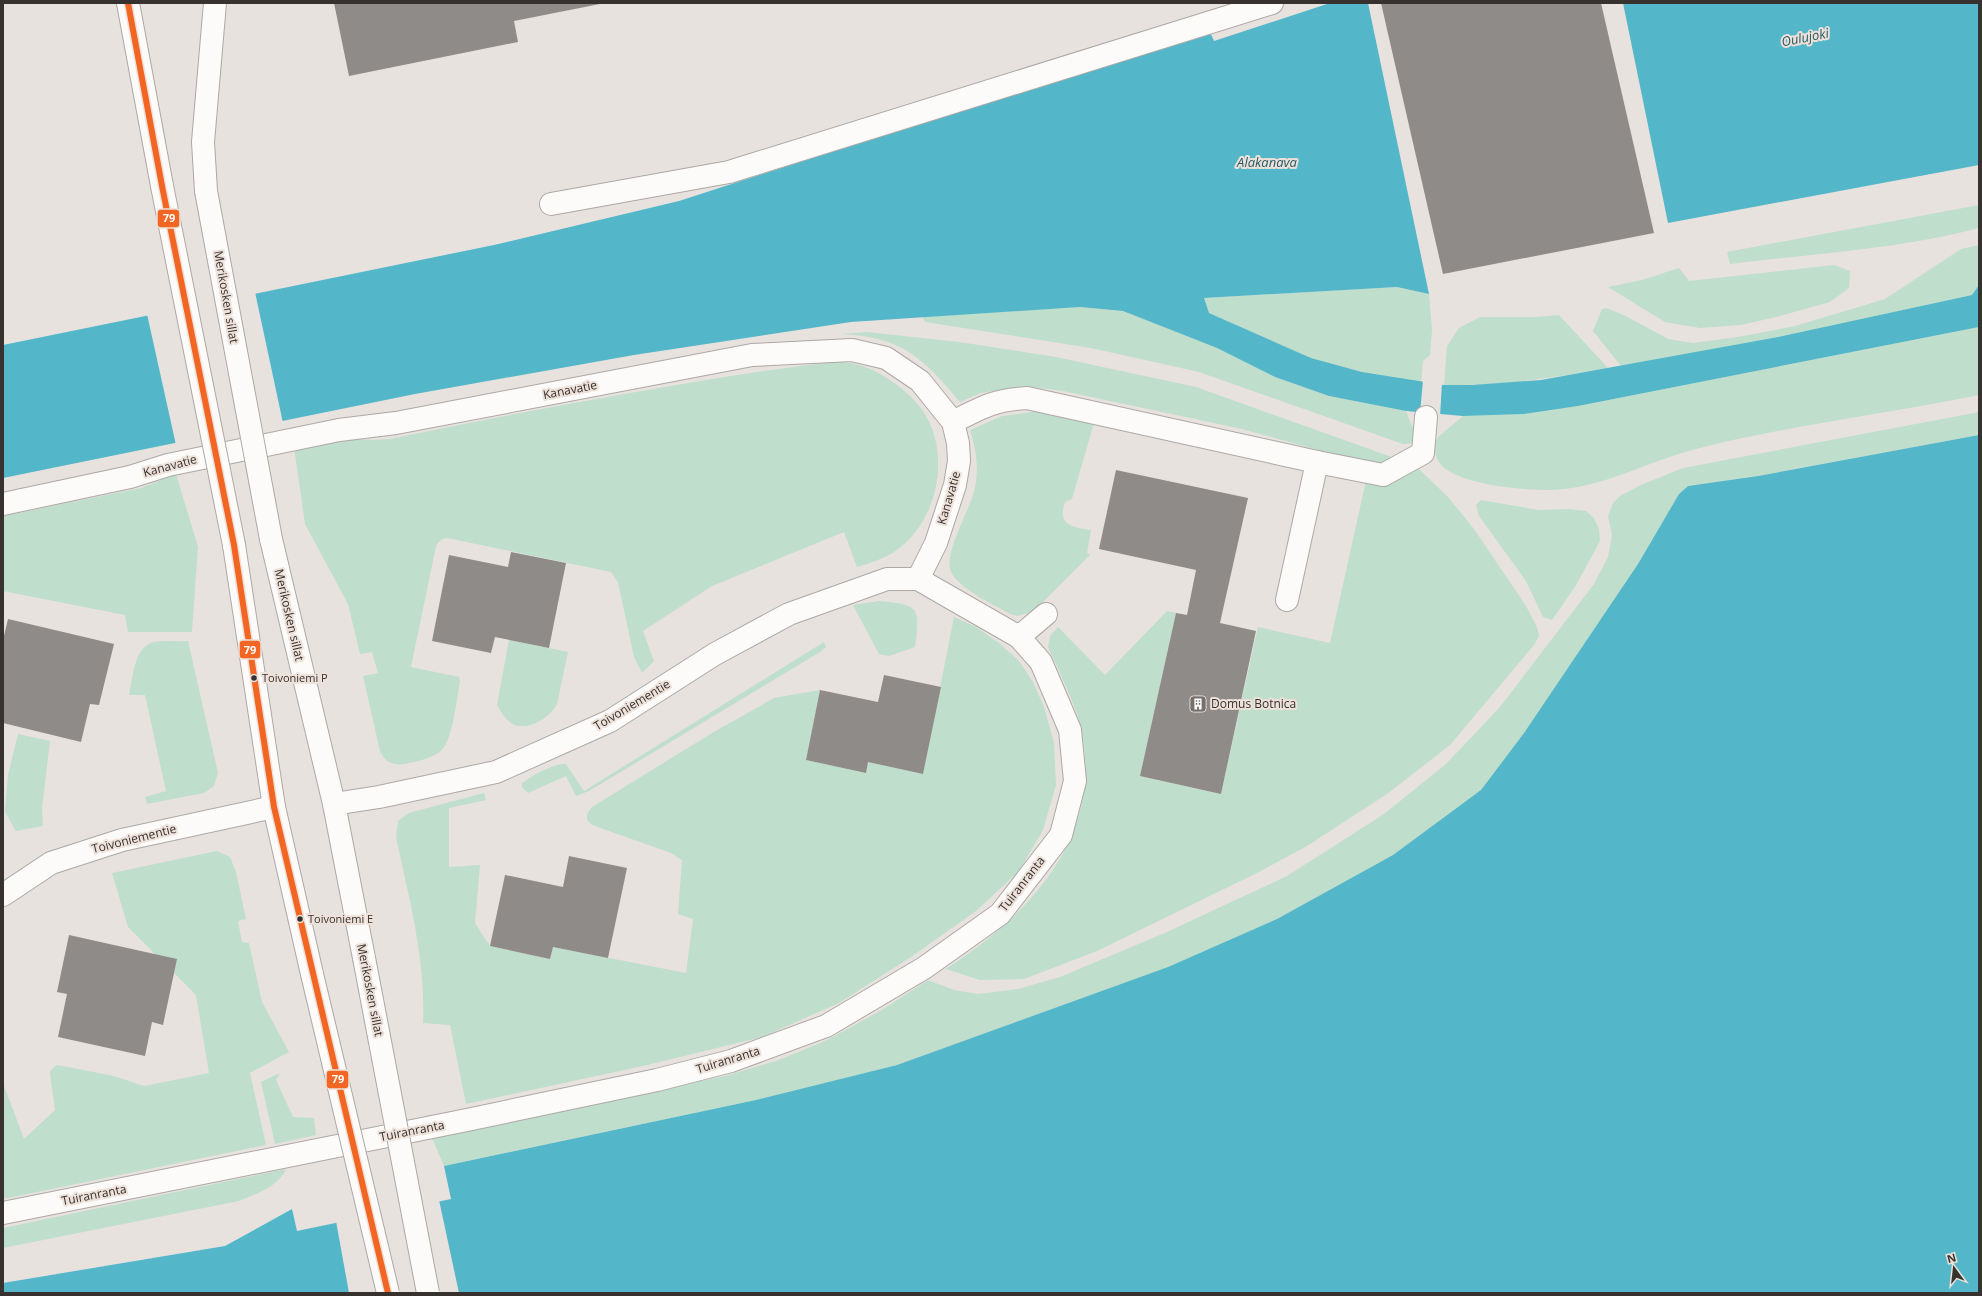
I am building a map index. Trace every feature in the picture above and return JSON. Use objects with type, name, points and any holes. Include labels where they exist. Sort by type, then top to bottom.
[{"type":"street","points":[[128,3],[162,186],[234,545],[274,806],[312,974],[388,1293]]},
{"type":"street","name":"Merikosken sillat","points":[[215,3],[203,142],[206,192],[271,538],[334,804],[428,1293]]},
{"type":"street","points":[[551,204],[729,172],[1272,3]]},
{"type":"street","name":"Kanavatie","points":[[3,504],[130,477],[168,465],[338,430],[396,423],[752,355],[852,350],[886,358],[920,380],[953,422],[958,443],[959,461],[955,485],[936,543],[918,579]]},
{"type":"street","points":[[953,422],[988,404],[1009,399],[1027,398],[1316,462],[1383,475],[1423,453],[1426,417]]},
{"type":"street","points":[[1287,600],[1316,462]]},
{"type":"street","name":"Tuiranranta","points":[[3,1213],[462,1121],[657,1080],[731,1061],[826,1026],[924,968],[1000,914],[1061,835],[1075,781],[1070,730],[1041,662],[1019,636],[918,579]]},
{"type":"street","name":"Toivoniementie","points":[[334,804],[394,794],[496,772],[610,721],[716,654],[789,614],[887,580],[918,579]]},
{"type":"street","points":[[1019,636],[1046,614]]},
{"type":"street","name":"Toivoniementie","points":[[3,895],[51,863],[122,840],[274,806]]},
{"type":"green space","points":[[1979,205],[1979,228],[1918,241],[1855,250],[1730,264],[1727,252]]},
{"type":"green space","points":[[1979,245],[1979,285],[1972,295],[1778,337],[1621,366],[1593,331],[1602,309],[1606,308],[1626,316],[1668,339],[1693,343],[1738,337],[1795,326],[1885,299],[1961,249]]},
{"type":"green space","points":[[1834,265],[1850,271],[1849,288],[1830,302],[1741,325],[1700,328],[1665,322],[1608,287],[1642,280],[1679,268],[1689,281]]},
{"type":"green space","points":[[1397,287],[1429,294],[1432,330],[1430,355],[1423,361],[1421,382],[1362,372],[1311,358],[1209,313],[1203,298]]},
{"type":"green space","points":[[1080,307],[1123,311],[1217,348],[1275,377],[1329,396],[1406,411],[1416,436],[1415,443],[1403,444],[1199,372],[1091,348],[925,322],[922,316]]},
{"type":"green space","points":[[1559,315],[1608,368],[1526,381],[1444,385],[1447,346],[1459,328],[1480,317],[1536,317]]},
{"type":"green space","points":[[1979,327],[1979,395],[1804,426],[1700,448],[1681,453],[1588,485],[1537,490],[1478,482],[1463,478],[1442,466],[1435,452],[1434,447],[1438,437],[1463,416],[1524,414],[1578,406]]},
{"type":"green space","points":[[867,332],[959,342],[1056,357],[1196,387],[1389,456],[1420,470],[1448,497],[1474,529],[1526,606],[1537,627],[1539,636],[1534,645],[1450,745],[1387,794],[1307,846],[1261,871],[1097,951],[1024,979],[980,980],[946,969],[1009,921],[1035,893],[1058,863],[1074,830],[1084,794],[1085,755],[1077,714],[1048,647],[1050,636],[1058,627],[1105,675],[1167,611],[1176,613],[1140,776],[1221,794],[1258,627],[1330,643],[1365,485],[1362,462],[1242,429],[1063,391],[1025,386],[981,393],[960,402],[934,373],[909,352],[880,340],[862,336],[841,334]]},
{"type":"green space","points":[[836,362],[863,366],[892,381],[915,401],[923,411],[932,428],[937,447],[938,467],[936,487],[930,506],[921,524],[909,539],[894,552],[876,561],[857,567],[844,532],[712,586],[643,631],[654,661],[642,673],[634,657],[618,582],[611,572],[445,538],[436,546],[411,667],[459,677],[460,681],[450,734],[441,751],[432,756],[405,764],[393,763],[384,758],[380,751],[363,676],[378,673],[372,652],[360,654],[348,604],[305,524],[294,447],[335,438],[373,440],[390,439],[510,415],[707,380]]},
{"type":"green space","points":[[1040,411],[1094,423],[1072,499],[1065,502],[1063,510],[1063,516],[1068,524],[1078,528],[1091,530],[1087,553],[1090,555],[1034,611],[1018,616],[1010,614],[979,597],[963,586],[952,574],[950,556],[953,544],[975,487],[977,473],[976,458],[970,430],[1002,416]]},
{"type":"green space","points":[[1979,412],[1979,435],[1758,476],[1688,486],[1679,494],[1638,564],[1524,733],[1481,790],[1393,855],[1277,919],[1168,967],[897,1065],[756,1100],[444,1166],[432,1138],[725,1076],[779,1060],[827,1040],[882,1010],[928,980],[954,990],[978,994],[1018,989],[1060,977],[1167,932],[1287,876],[1384,814],[1446,764],[1500,707],[1594,584],[1608,557],[1612,535],[1608,516],[1613,503],[1620,496],[1641,485],[1683,468]]},
{"type":"green space","points":[[176,474],[198,547],[192,632],[128,632],[125,615],[3,591],[3,516],[141,488]]},
{"type":"green space","points":[[1481,500],[1539,510],[1569,509],[1586,511],[1594,518],[1599,529],[1600,541],[1575,587],[1552,620],[1543,617],[1526,581],[1479,516],[1476,505]]},
{"type":"green space","points":[[879,601],[903,604],[914,610],[917,616],[915,647],[889,656],[879,654],[853,605]]},
{"type":"green space","points":[[954,617],[976,627],[999,643],[1019,661],[1033,682],[1044,707],[1054,743],[1056,785],[1043,830],[1019,871],[976,911],[911,957],[839,1003],[762,1037],[643,1066],[466,1104],[450,1025],[423,1023],[422,976],[416,929],[396,837],[398,821],[409,813],[484,793],[486,800],[449,808],[449,867],[480,865],[475,923],[490,946],[550,959],[553,947],[686,973],[693,919],[678,914],[682,860],[671,853],[592,825],[587,820],[587,814],[592,807],[712,733],[774,698],[820,690],[806,760],[866,773],[868,762],[923,774]]},
{"type":"green space","points":[[509,640],[568,652],[557,704],[554,709],[543,719],[530,725],[517,726],[511,723],[497,705]]},
{"type":"green space","points":[[158,641],[188,641],[218,773],[214,786],[204,793],[147,804],[145,797],[166,791],[145,695],[129,695],[133,672],[138,656],[147,645]]},
{"type":"green space","points":[[824,642],[826,647],[820,652],[589,791],[576,796],[566,776],[528,793],[522,787],[522,783],[538,773],[561,764],[566,764],[584,791]]},
{"type":"green space","points":[[18,734],[50,741],[42,808],[43,826],[16,831],[5,812],[8,775]]},
{"type":"green space","points":[[217,851],[230,857],[236,872],[246,919],[238,921],[242,942],[249,943],[262,1002],[289,1052],[250,1073],[266,1145],[3,1199],[3,1083],[24,1139],[55,1110],[50,1073],[51,1070],[57,1065],[114,1076],[144,1086],[209,1073],[196,995],[128,927],[112,873]]},
{"type":"green space","points":[[280,1073],[276,1080],[293,1117],[314,1118],[316,1135],[275,1144],[261,1082]]},
{"type":"green space","points":[[286,1169],[278,1181],[259,1193],[239,1201],[3,1248],[3,1228]]},
{"type":"water","name":"Alakanava","points":[[1330,3],[1368,3],[1429,294],[1397,287],[1204,298],[1209,313],[1311,358],[1362,372],[1444,385],[1472,385],[1541,380],[1778,337],[1972,295],[1979,285],[1979,327],[1578,406],[1524,414],[1463,416],[1406,411],[1329,396],[1275,377],[1217,348],[1123,311],[1080,307],[851,322],[634,355],[415,394],[3,478],[3,345],[494,245],[679,201],[890,133],[1098,56],[1210,32],[1214,41]]},
{"type":"water","name":"Oulujoki","points":[[1623,3],[1979,3],[1979,165],[1668,223]]},
{"type":"water","points":[[1979,435],[1979,1293],[3,1293],[3,1283],[225,1246],[292,1209],[297,1231],[451,1199],[444,1166],[756,1100],[897,1065],[1168,967],[1277,919],[1393,855],[1481,790],[1524,733],[1638,564],[1679,494],[1688,486],[1758,476]]},
{"type":"pier","points":[[255,292],[283,423],[176,445],[147,314]]},
{"type":"pier","points":[[1423,380],[1442,383],[1440,416],[1420,414]]},
{"type":"pier","points":[[439,1200],[459,1293],[349,1293],[336,1221]]},
{"type":"building","points":[[334,3],[600,4],[514,21],[518,42],[349,76]]},
{"type":"building","points":[[1381,3],[1601,3],[1654,233],[1443,274]]},
{"type":"building","name":"Domus Botnica","points":[[1116,470],[1248,498],[1220,623],[1256,631],[1221,794],[1140,776],[1176,613],[1187,615],[1196,570],[1099,549]]},
{"type":"building","points":[[511,552],[566,563],[549,648],[495,637],[491,653],[432,641],[449,555],[508,567]]},
{"type":"building","points":[[8,619],[114,644],[99,705],[90,704],[81,742],[3,723],[3,640]]},
{"type":"building","points":[[884,675],[941,687],[923,774],[868,762],[866,773],[806,760],[820,690],[878,702]]},
{"type":"building","points":[[569,856],[627,868],[608,958],[553,947],[550,959],[490,946],[505,875],[563,887]]},
{"type":"building","points":[[69,935],[177,959],[163,1025],[152,1022],[145,1056],[58,1037],[67,994],[57,992]]},
{"type":"transit line","name":"79","points":[[128,3],[162,186],[234,545],[274,807],[388,1293]]},
{"type":"place","name":"Toivoniemi P","points":[[254,678]]},
{"type":"place","name":"Domus Botnica","points":[[1198,704]]},
{"type":"place","name":"Toivoniemi E","points":[[300,919]]}]
